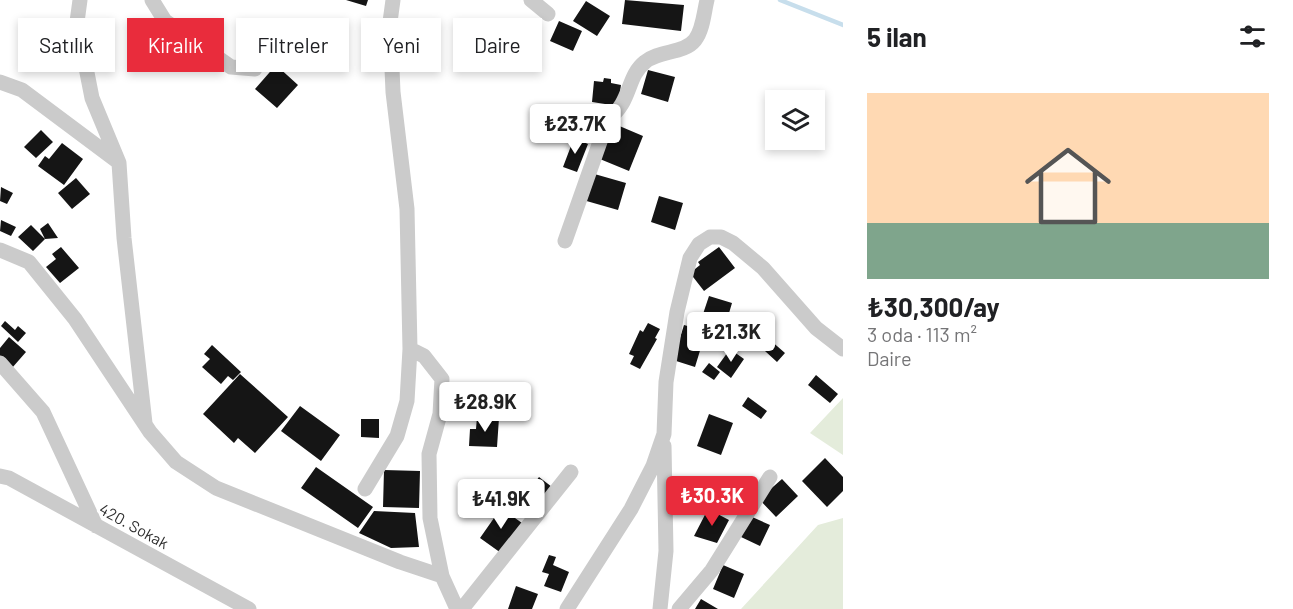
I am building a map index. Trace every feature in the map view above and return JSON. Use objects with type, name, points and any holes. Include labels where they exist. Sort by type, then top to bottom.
[{"type":"street","points":[[80,0],[77,22],[92,98],[119,163],[124,238],[146,426]]},
{"type":"street","points":[[152,0],[165,21],[231,67],[236,67]]},
{"type":"street","points":[[365,489],[397,436],[407,401],[410,349],[407,209],[393,92],[390,22],[393,0]]},
{"type":"street","points":[[531,0],[548,14]]},
{"type":"street","points":[[565,241],[608,119],[621,110],[637,69],[657,54],[687,46],[695,40],[707,0]]},
{"type":"street","points":[[0,82],[22,90],[119,163]]},
{"type":"street","points":[[660,609],[666,551],[664,434],[666,382],[690,258],[699,244],[710,237],[720,237],[733,243],[764,268],[816,328],[843,349]]},
{"type":"street","points":[[0,250],[29,262],[75,319],[146,426],[176,462],[216,488],[400,562],[442,576]]},
{"type":"street","points":[[410,349],[424,356],[442,380],[440,414],[429,454],[430,518],[442,576],[457,609]]},
{"type":"street","points":[[0,363],[43,412],[96,526]]},
{"type":"street","points":[[567,609],[631,509],[653,466],[664,434]]},
{"type":"street","points":[[462,609],[571,472]]},
{"type":"street","name":"420. Sokak","points":[[0,476],[9,478],[249,609]]},
{"type":"street","points":[[679,609],[712,570],[770,477]]},
{"type":"green space","points":[[843,398],[843,455],[810,433]]},
{"type":"green space","points":[[843,518],[843,609],[741,609],[818,525]]},
{"type":"building","points":[[346,0],[368,0],[366,6]]},
{"type":"building","points":[[625,0],[684,5],[681,31],[622,24]]},
{"type":"building","points":[[586,1],[610,16],[597,36],[573,21]]},
{"type":"building","points":[[559,21],[582,31],[573,51],[550,41]]},
{"type":"building","points":[[648,70],[675,77],[668,102],[641,94]]},
{"type":"building","points":[[270,72],[284,72],[298,85],[277,108],[255,89]]},
{"type":"building","points":[[604,78],[611,79],[611,83],[621,85],[618,106],[592,102],[594,81],[603,82]]},
{"type":"building","points":[[610,122],[643,136],[629,171],[595,157]]},
{"type":"building","points":[[41,130],[53,142],[36,158],[24,147]]},
{"type":"building","points":[[574,138],[588,144],[577,172],[563,167]]},
{"type":"building","points":[[62,143],[83,159],[64,185],[38,166],[45,156],[49,159]]},
{"type":"building","points":[[591,173],[626,183],[618,210],[583,200]]},
{"type":"building","points":[[76,178],[90,194],[72,209],[58,193]]},
{"type":"building","points":[[1,187],[13,193],[7,204],[0,201]]},
{"type":"building","points":[[659,196],[683,203],[675,230],[651,222]]},
{"type":"building","points":[[1,220],[16,227],[11,236],[0,231]]},
{"type":"building","points":[[48,223],[58,238],[45,239],[40,229]]},
{"type":"building","points":[[31,225],[45,239],[33,251],[18,237]]},
{"type":"building","points":[[61,247],[79,268],[60,283],[46,267],[56,259],[52,254]]},
{"type":"building","points":[[719,247],[735,268],[704,291],[690,273],[700,265],[698,262]]},
{"type":"building","points":[[709,296],[732,303],[722,337],[706,331],[695,367],[673,360],[684,325],[698,329]]},
{"type":"building","points":[[5,321],[15,330],[18,326],[26,333],[18,342],[1,326]]},
{"type":"building","points":[[648,323],[660,329],[640,369],[630,364],[634,356],[629,354],[640,330],[643,332]]},
{"type":"building","points":[[761,332],[785,353],[777,362],[753,340]]},
{"type":"building","points":[[9,337],[26,352],[12,368],[0,357],[0,348]]},
{"type":"building","points":[[212,345],[241,372],[233,380],[228,376],[221,384],[202,367],[210,359],[204,354]]},
{"type":"building","points":[[730,349],[744,359],[731,378],[717,367]]},
{"type":"building","points":[[709,363],[720,372],[714,380],[702,372]]},
{"type":"building","points":[[240,374],[288,417],[255,453],[238,438],[234,443],[203,414]]},
{"type":"building","points":[[816,375],[838,394],[830,403],[808,385]]},
{"type":"building","points":[[748,397],[767,411],[761,419],[742,406]]},
{"type":"building","points":[[300,406],[340,435],[321,461],[281,431]]},
{"type":"building","points":[[709,414],[733,423],[721,455],[697,446]]},
{"type":"building","points":[[477,417],[499,418],[497,447],[469,446],[470,429],[476,429]]},
{"type":"building","points":[[361,419],[379,419],[379,438],[361,437]]},
{"type":"building","points":[[825,458],[843,477],[843,491],[827,507],[802,481]]},
{"type":"building","points":[[316,467],[373,507],[358,528],[301,488]]},
{"type":"building","points":[[384,470],[420,471],[419,508],[383,507]]},
{"type":"building","points":[[539,477],[552,487],[539,504],[526,495]]},
{"type":"building","points":[[782,479],[798,496],[776,517],[759,499]]},
{"type":"building","points":[[501,508],[522,523],[501,553],[480,538]]},
{"type":"building","points":[[708,509],[729,520],[717,543],[694,536]]},
{"type":"building","points":[[374,511],[415,513],[419,547],[391,548],[359,533]]},
{"type":"building","points":[[750,516],[770,525],[760,546],[741,537]]},
{"type":"building","points":[[549,555],[556,557],[553,565],[569,572],[561,592],[544,586],[549,574],[542,572]]},
{"type":"building","points":[[723,565],[744,574],[734,598],[713,589]]},
{"type":"building","points":[[516,586],[538,594],[532,609],[508,609]]},
{"type":"building","points":[[701,599],[718,609],[695,609]]},
{"type":"waterway","points":[[780,0],[843,25]]}]
